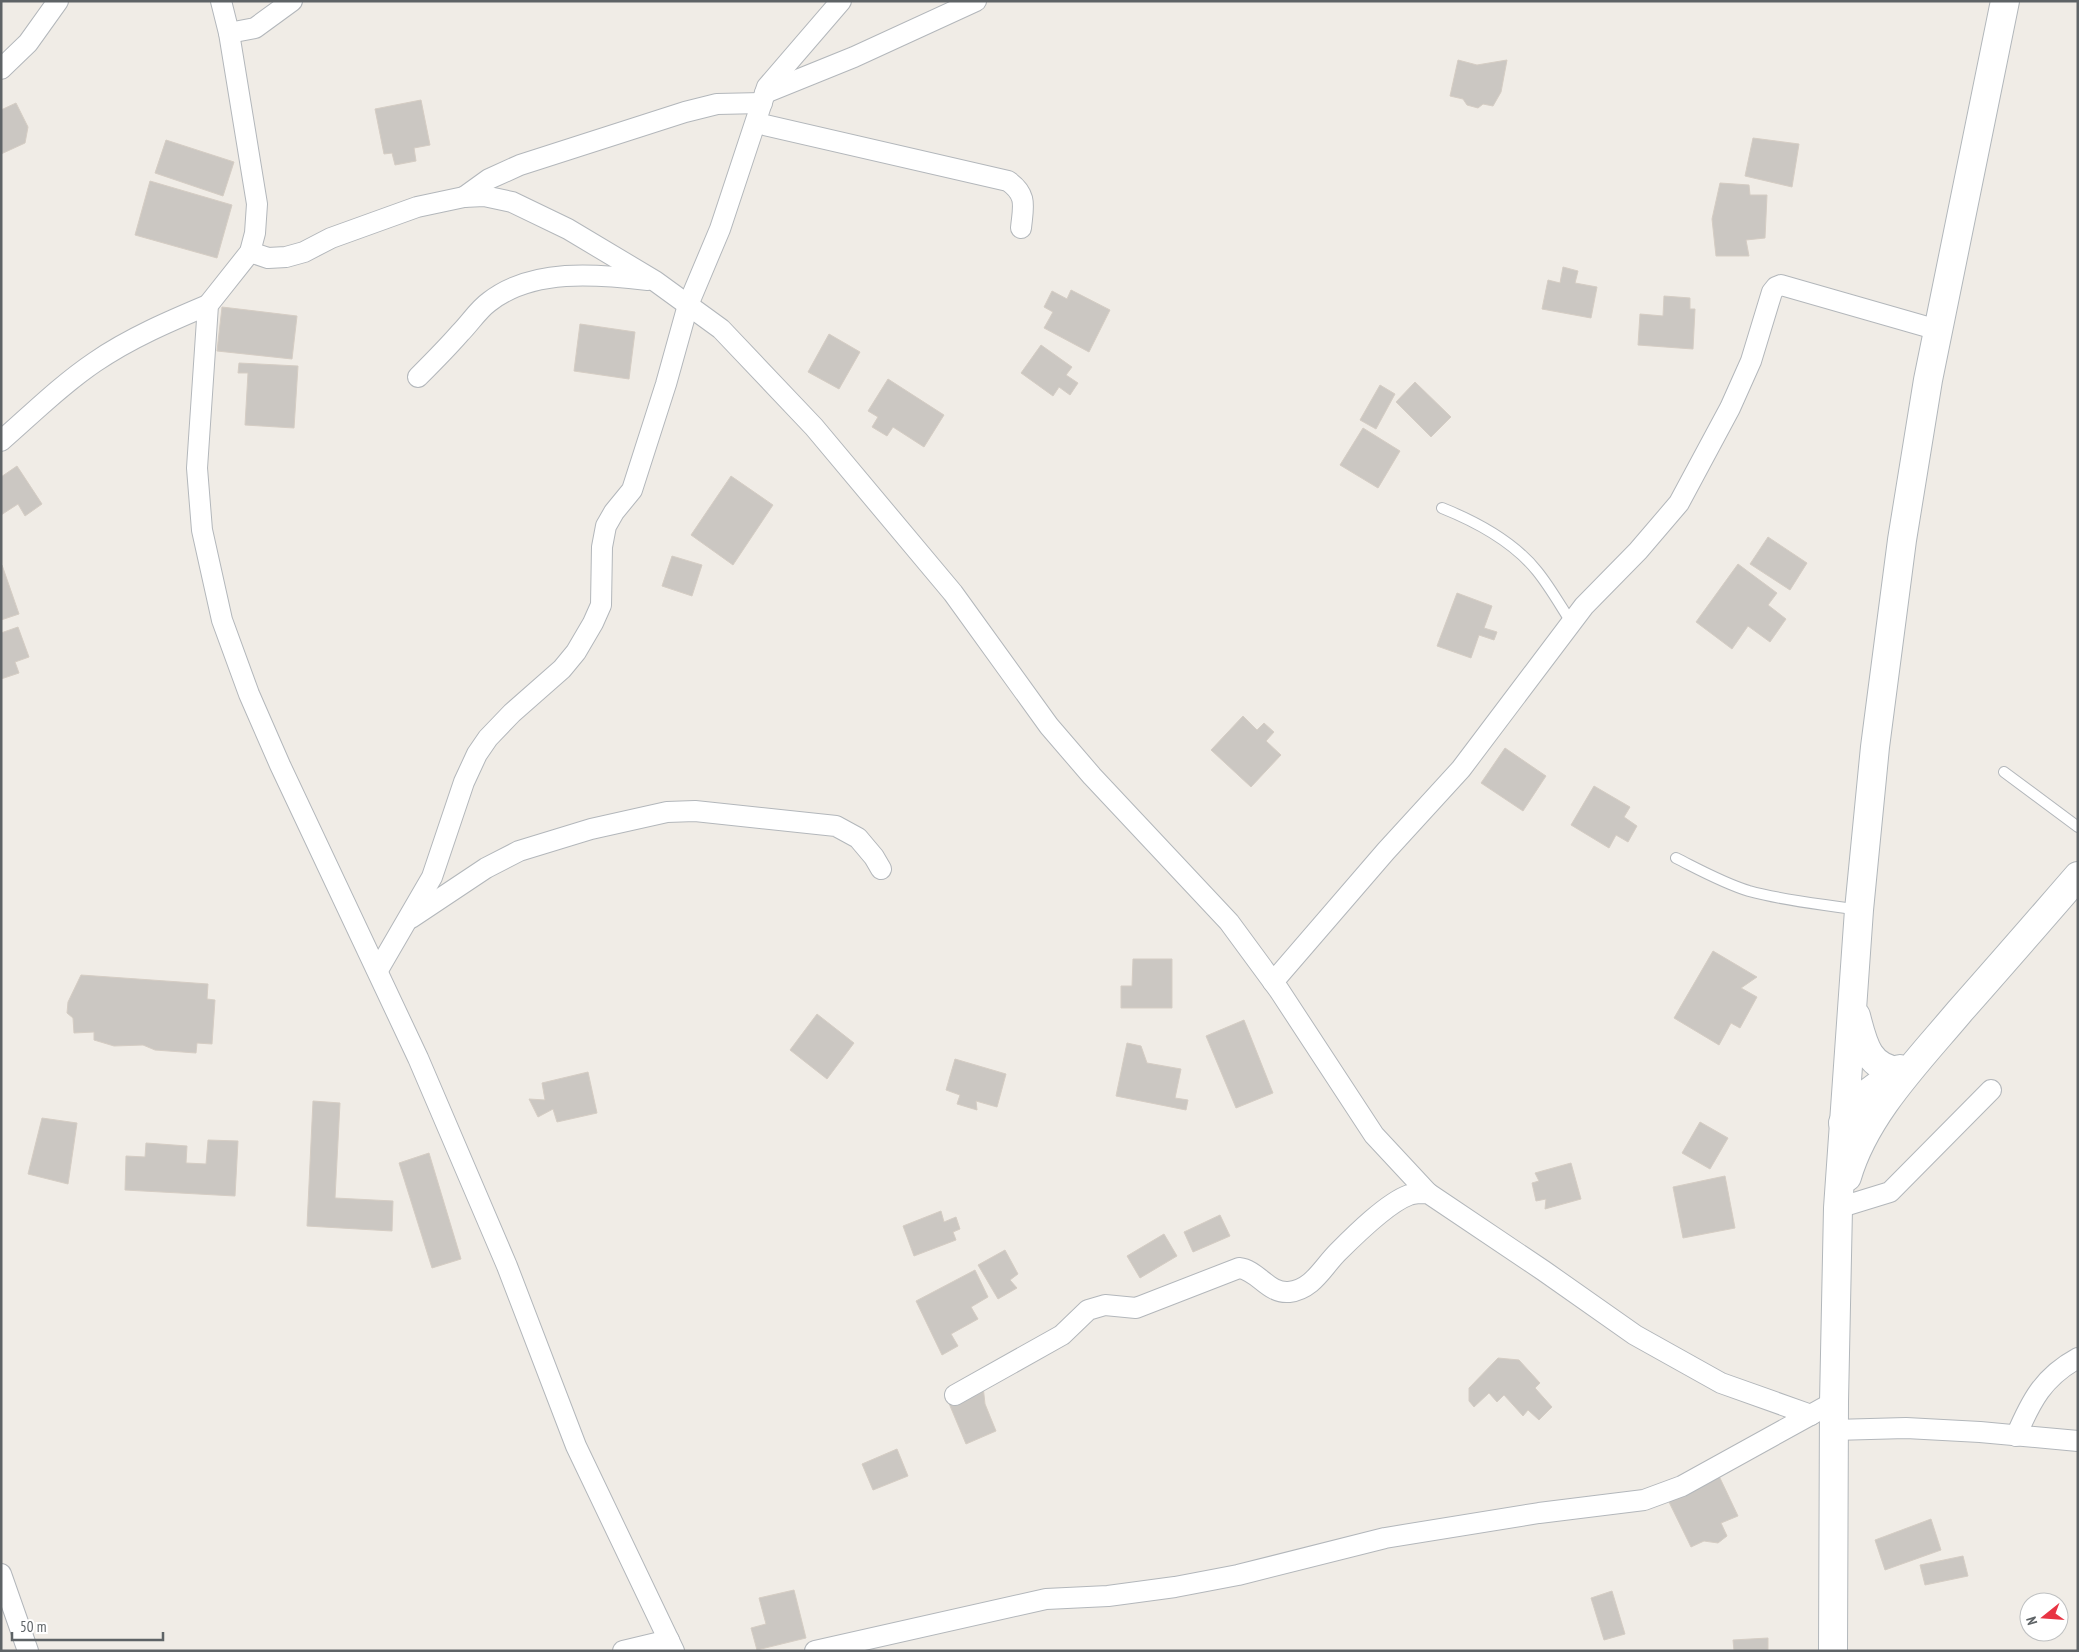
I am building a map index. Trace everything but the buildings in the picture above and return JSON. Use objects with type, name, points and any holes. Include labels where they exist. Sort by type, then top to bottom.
[{"type":"main road","points":[[1833,1651],[1834,1430],[1823,1409],[1859,910],[1875,747],[1902,540],[1928,380],[2004,1]]},
{"type":"main road","points":[[1838,1208],[1850,1164],[1867,1130],[1897,1086],[2078,876]]},
{"type":"main road","points":[[1852,1000],[1870,1057],[1884,1069],[1898,1070]]},
{"type":"main road","points":[[1843,1123],[1861,1098],[1926,1051]]},
{"type":"street","points":[[1,69],[28,43],[58,1]]},
{"type":"street","points":[[1,441],[37,408],[95,362],[139,336],[208,305],[250,252],[255,234],[257,204],[222,1]]},
{"type":"street","points":[[229,33],[255,28],[292,1]]},
{"type":"street","points":[[378,970],[432,877],[464,782],[477,754],[488,738],[512,713],[562,669],[576,652],[597,614],[601,605],[602,547],[606,526],[614,512],[632,490],[666,384],[688,305],[720,229],[768,87],[841,1]]},
{"type":"street","points":[[464,197],[489,179],[520,165],[676,115],[717,104],[764,98],[976,1]]},
{"type":"street","points":[[756,123],[1008,181],[1017,187],[1022,194],[1024,202],[1021,228]]},
{"type":"street","points":[[250,252],[268,258],[286,257],[304,252],[331,238],[417,207],[464,197],[484,196],[512,202],[568,229],[655,281],[721,329],[814,427],[953,593],[1049,726],[1092,776],[1229,922],[1273,982],[1374,1135],[1428,1193],[1635,1334],[1721,1383],[1823,1409]]},
{"type":"street","points":[[418,377],[488,302],[507,291],[527,283],[566,275],[599,274],[655,281]]},
{"type":"street","points":[[1273,982],[1386,851],[1461,769],[1584,606],[1638,551],[1679,503],[1730,408],[1751,361],[1772,292],[1776,287],[1781,285],[1938,330]]},
{"type":"street","points":[[208,305],[197,468],[202,530],[222,620],[249,694],[280,765],[418,1058],[507,1266],[576,1446],[671,1645],[623,1651]]},
{"type":"street","points":[[407,920],[486,868],[519,851],[591,829],[673,811],[721,813],[836,826],[858,838],[871,852],[881,869]]},
{"type":"street","points":[[1838,1208],[1890,1192],[1991,1090]]},
{"type":"street","points":[[955,1395],[1062,1335],[1088,1310],[1105,1305],[1136,1308],[1239,1268],[1248,1269],[1274,1290],[1287,1292],[1304,1289],[1337,1253],[1391,1204],[1410,1194],[1428,1193]]},
{"type":"street","points":[[2016,1436],[2031,1401],[2045,1383],[2068,1363],[2078,1358]]},
{"type":"street","points":[[815,1651],[1046,1599],[1108,1596],[1175,1587],[1238,1575],[1394,1536],[1530,1514],[1644,1500],[1682,1486],[1823,1409]]},
{"type":"street","points":[[1834,1430],[1906,1428],[2078,1441]]},
{"type":"street","points":[[1,1574],[28,1651]]},
{"type":"lane","points":[[1442,508],[1462,516],[1489,531],[1520,554],[1541,576],[1571,622]]},
{"type":"lane","points":[[2004,772],[2078,827]]},
{"type":"lane","points":[[1676,858],[1711,876],[1748,890],[1787,899],[1859,910]]}]
